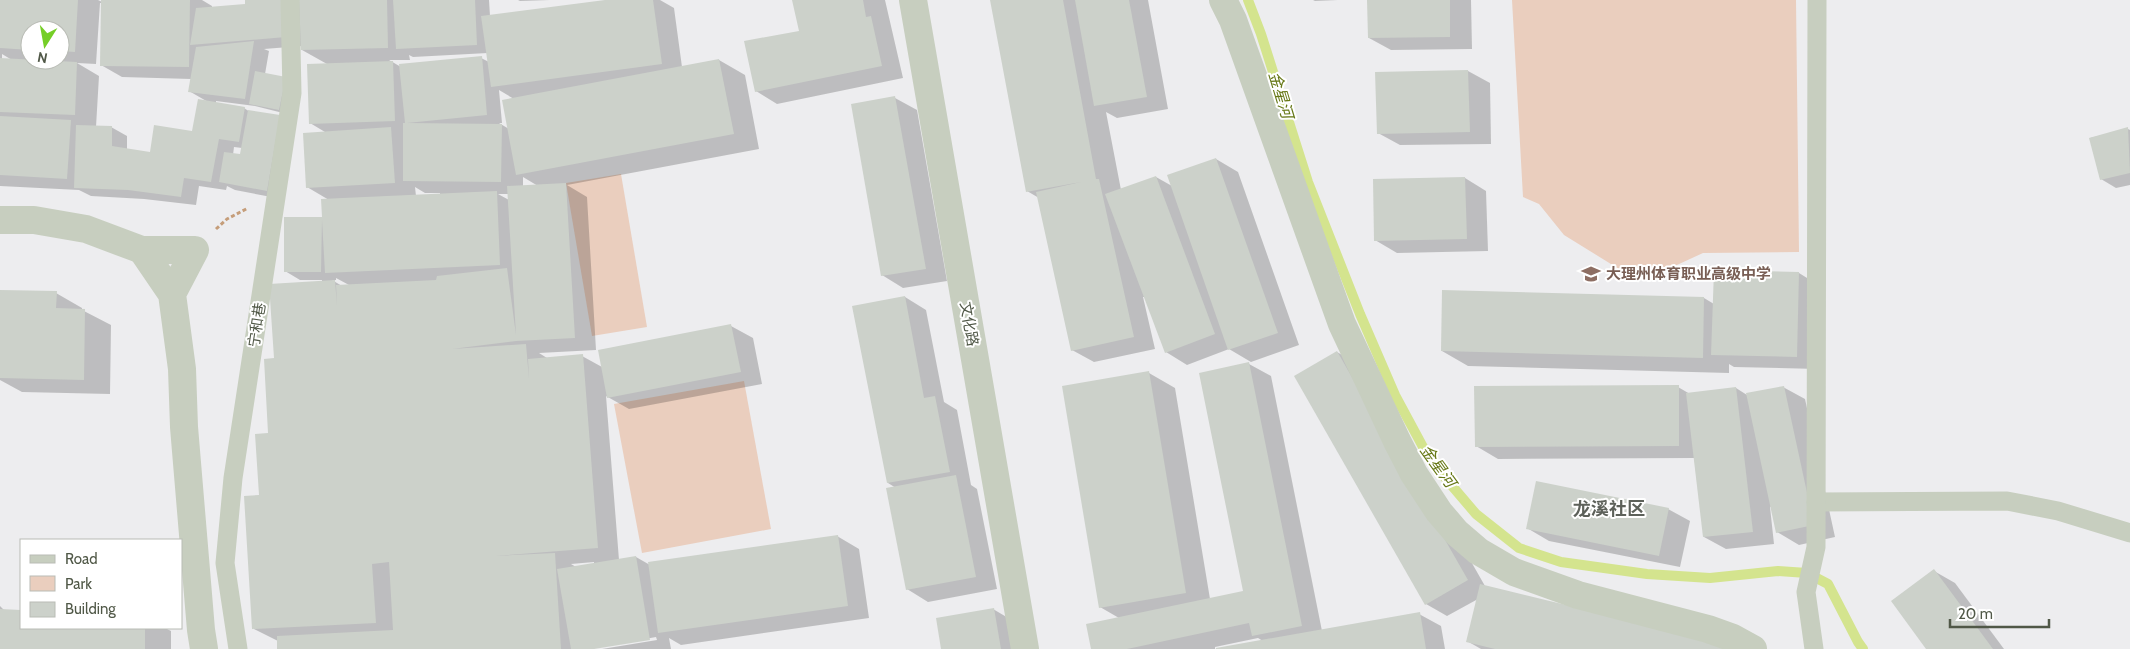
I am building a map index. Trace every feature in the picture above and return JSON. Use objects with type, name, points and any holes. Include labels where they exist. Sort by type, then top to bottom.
[{"type":"street","name":"文化路","points":[[913,0],[1025,649]]},
{"type":"street","points":[[1223,0],[1233,20],[1342,324],[1396,441],[1414,474],[1439,512],[1457,533],[1478,551],[1514,572],[1578,595],[1708,629],[1733,638],[1753,649]]},
{"type":"street","points":[[0,220],[34,220],[86,229],[142,250],[195,250],[172,294]]},
{"type":"street","points":[[142,250],[172,294],[182,369],[184,427],[200,630],[204,649]]},
{"type":"lane","name":"宁和巷","points":[[238,649],[225,563],[228,525],[233,478],[292,93],[290,0]]},
{"type":"lane","points":[[1814,649],[1806,592],[1816,546],[1817,0]]},
{"type":"lane","points":[[1816,502],[2006,501],[2058,511],[2130,533]]},
{"type":"path","points":[[195,250],[227,219],[251,206],[276,204]]},
{"type":"green space","points":[[1512,0],[1796,0],[1799,252],[1703,253],[1666,270],[1619,269],[1564,235],[1539,204],[1523,197]]},
{"type":"green space","points":[[621,174],[647,327],[592,336],[566,183]]},
{"type":"green space","points":[[744,381],[771,529],[642,553],[614,404]]},
{"type":"building","points":[[0,0],[78,0],[75,52],[70,52],[70,20],[20,20],[20,49],[0,48]]},
{"type":"building","points":[[101,0],[190,0],[189,67],[100,66]]},
{"type":"building","points":[[245,0],[286,0],[286,37],[190,45],[196,8],[245,4]]},
{"type":"building","points":[[299,0],[387,0],[388,48],[301,50]]},
{"type":"building","points":[[393,0],[475,0],[477,45],[396,49]]},
{"type":"building","points":[[605,0],[653,0],[662,64],[491,87],[481,16]]},
{"type":"building","points":[[792,0],[863,0],[866,17],[871,16],[882,66],[755,92],[744,41],[799,31]]},
{"type":"building","points":[[990,0],[1063,0],[1096,179],[1099,179],[1134,337],[1071,351],[1036,192],[1081,182],[1026,192]]},
{"type":"building","points":[[1075,0],[1129,0],[1147,97],[1094,106]]},
{"type":"building","points":[[1367,0],[1450,0],[1450,37],[1368,38]]},
{"type":"building","points":[[254,41],[245,99],[188,92],[196,47]]},
{"type":"building","points":[[482,56],[487,115],[407,123],[502,124],[501,182],[403,181],[403,123],[405,123],[399,64]]},
{"type":"building","points":[[0,58],[20,59],[20,70],[70,70],[70,62],[77,62],[75,115],[0,112]]},
{"type":"building","points":[[719,59],[734,134],[516,175],[502,100]]},
{"type":"building","points":[[393,61],[395,121],[309,124],[307,64]]},
{"type":"building","points":[[1468,70],[1470,132],[1377,134],[1375,72]]},
{"type":"building","points":[[255,71],[286,77],[279,110],[249,104]]},
{"type":"building","points":[[895,96],[926,269],[881,276],[851,104]]},
{"type":"building","points":[[198,99],[245,107],[239,142],[219,139],[211,182],[184,178],[181,197],[128,190],[74,188],[76,125],[112,126],[112,146],[150,152],[154,125],[192,131]]},
{"type":"building","points":[[248,110],[280,115],[267,191],[219,182],[224,152],[240,154]]},
{"type":"building","points":[[0,116],[71,120],[67,179],[0,175]]},
{"type":"building","points":[[391,127],[395,183],[306,188],[303,133]]},
{"type":"building","points":[[2128,127],[2130,173],[2100,180],[2089,138]]},
{"type":"building","points":[[1216,158],[1278,333],[1228,350],[1167,175]]},
{"type":"building","points":[[1156,176],[1215,334],[1165,353],[1105,194]]},
{"type":"building","points":[[1465,177],[1467,239],[1374,241],[1373,179]]},
{"type":"building","points":[[566,183],[575,338],[516,341],[452,349],[526,344],[529,379],[528,359],[583,354],[598,548],[495,556],[555,553],[561,649],[277,649],[277,636],[393,630],[389,562],[372,564],[376,623],[252,629],[244,496],[259,495],[255,434],[268,433],[264,359],[274,358],[269,284],[335,280],[337,306],[336,285],[436,280],[437,276],[507,268],[516,335],[507,186]]},
{"type":"building","points":[[497,191],[500,265],[325,273],[322,220],[321,272],[284,272],[284,217],[322,217],[321,199]]},
{"type":"building","points":[[1714,270],[1799,272],[1797,357],[1711,355]]},
{"type":"building","points":[[0,290],[57,291],[56,308],[85,309],[84,380],[0,378]]},
{"type":"building","points":[[1442,290],[1704,297],[1703,358],[1441,351]]},
{"type":"building","points":[[905,296],[924,398],[935,396],[950,472],[887,483],[852,306]]},
{"type":"building","points":[[731,324],[741,372],[607,398],[598,350]]},
{"type":"building","points":[[1337,351],[1468,580],[1425,605],[1294,376]]},
{"type":"building","points":[[1249,362],[1302,626],[1252,636],[1249,623],[1127,649],[1091,649],[1086,624],[1243,591],[1199,373]]},
{"type":"building","points":[[1149,371],[1186,593],[1099,608],[1062,386]]},
{"type":"building","points":[[1679,385],[1679,446],[1475,447],[1474,386]]},
{"type":"building","points":[[1784,386],[1814,525],[1776,533],[1746,393]]},
{"type":"building","points":[[1736,387],[1753,532],[1703,537],[1686,393]]},
{"type":"building","points":[[956,475],[976,577],[906,590],[886,488]]},
{"type":"building","points":[[1536,481],[1669,508],[1659,556],[1526,529]]},
{"type":"building","points":[[838,535],[848,606],[658,633],[648,562]]},
{"type":"building","points":[[636,556],[650,640],[594,649],[571,649],[557,569]]},
{"type":"building","points":[[1934,569],[1993,649],[1926,649],[1891,601]]},
{"type":"building","points":[[1480,584],[1743,649],[1495,649],[1466,642]]},
{"type":"building","points":[[994,608],[1001,649],[941,649],[936,618]]},
{"type":"building","points":[[0,609],[20,610],[20,629],[145,629],[145,649],[0,649]]},
{"type":"building","points":[[1420,612],[1426,649],[1216,649],[1216,648]]},
{"type":"waterway","name":"金星河","points":[[1248,0],[1261,34],[1308,182],[1360,314],[1395,395],[1430,460],[1476,514],[1519,548],[1561,562],[1647,574],[1710,578],[1778,571],[1807,573],[1828,584],[1863,649]]},
{"type":"place","name":"大理州体育职业高级中学","points":[[1591,274]]},
{"type":"district","name":"龙溪社区","points":[[1609,509]]}]
